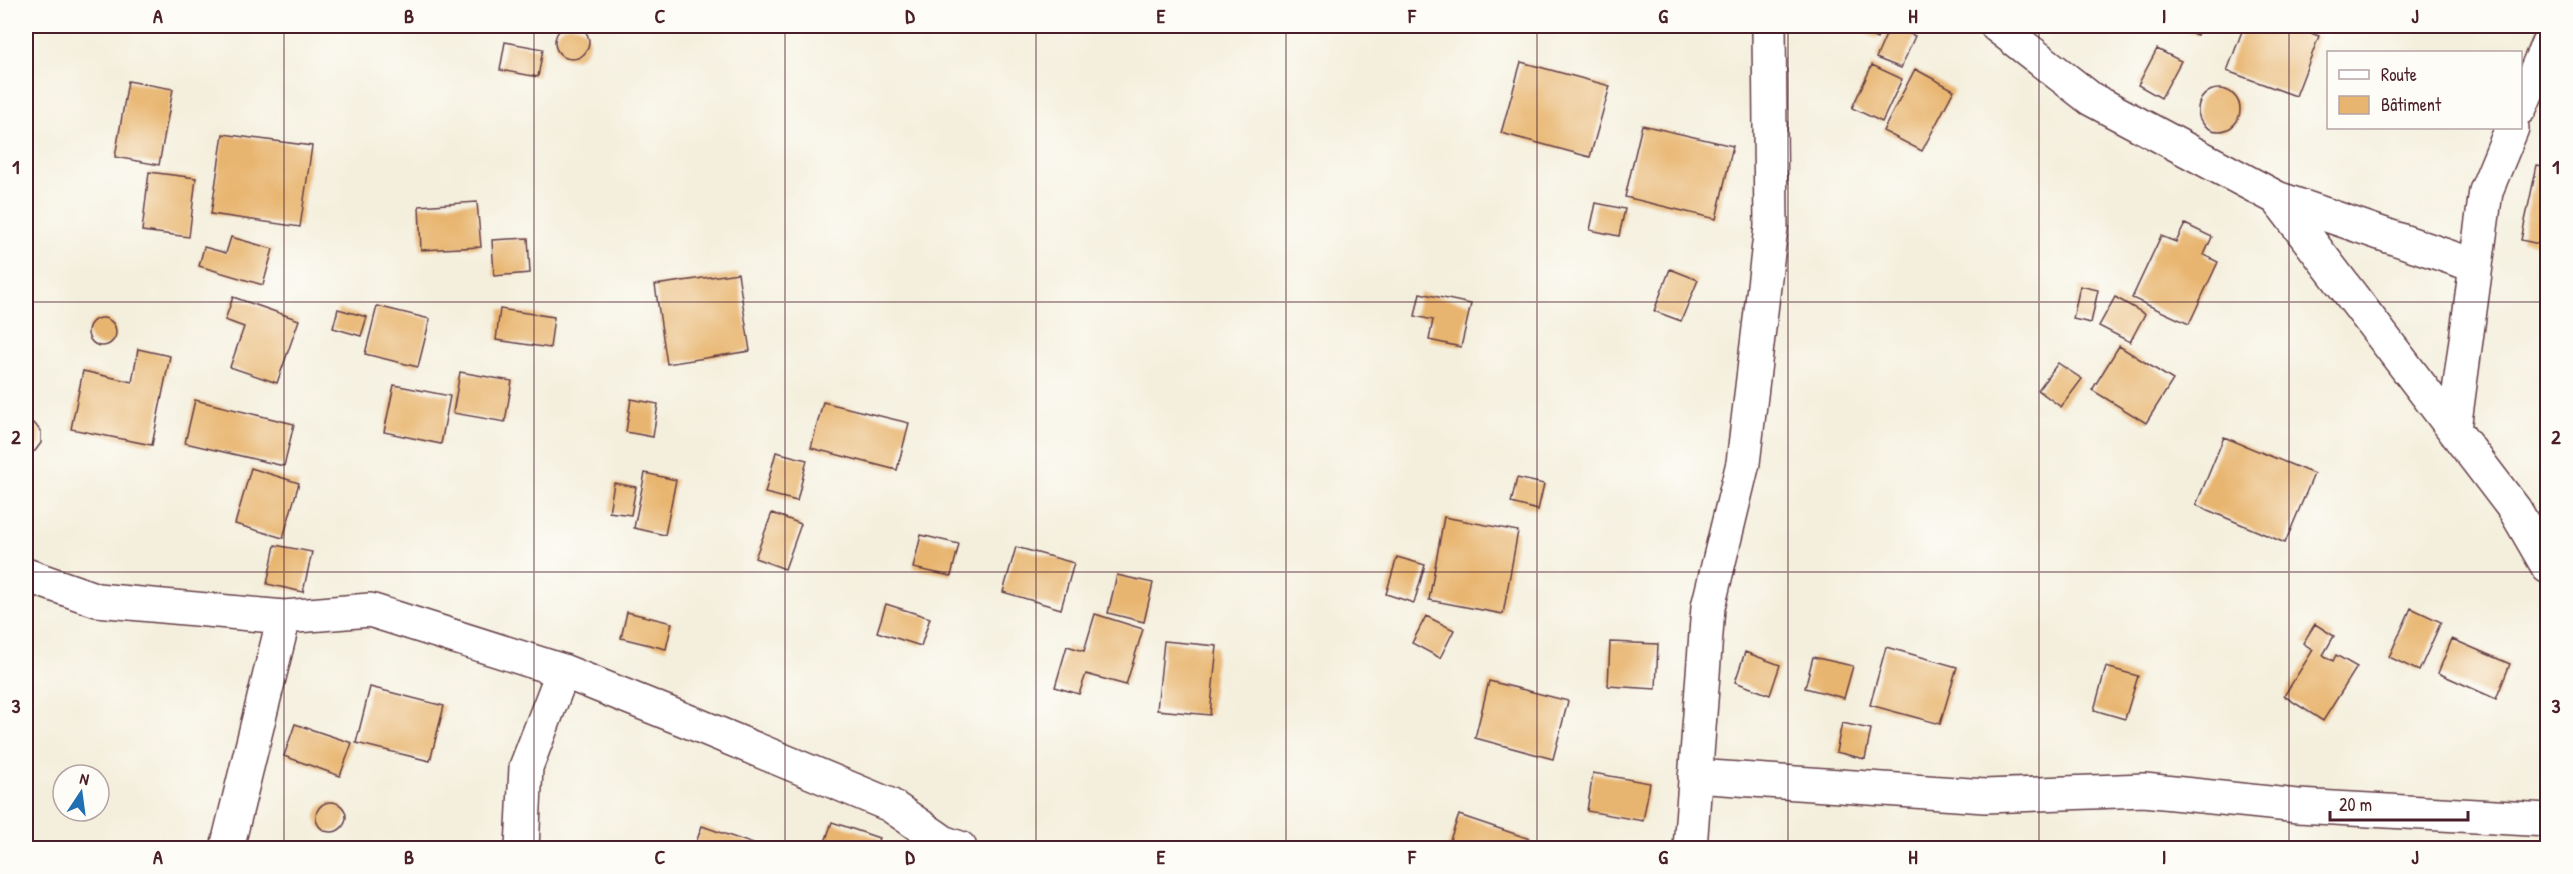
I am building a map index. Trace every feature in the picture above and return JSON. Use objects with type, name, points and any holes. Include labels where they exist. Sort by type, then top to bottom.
[{"type":"street","points":[[1690,849],[1708,607],[1743,463],[1771,226],[1768,26]]},
{"type":"street","points":[[1997,26],[2091,99],[2277,198],[2476,266]]},
{"type":"street","points":[[2522,103],[2547,43]]},
{"type":"street","points":[[2454,429],[2486,191],[2512,129]]},
{"type":"street","points":[[2277,198],[2515,510],[2547,567]]},
{"type":"street","points":[[26,575],[97,600],[284,617],[370,610],[563,671],[890,805],[945,843],[960,849]]},
{"type":"street","points":[[227,849],[284,617]]},
{"type":"street","points":[[522,849],[526,767],[563,671]]},
{"type":"street","points":[[1695,776],[1985,796],[2144,790],[2298,806],[2547,820]]},
{"type":"building","points":[[572,25],[584,30],[589,42],[584,54],[572,59],[560,54],[555,42],[560,30]]},
{"type":"building","points":[[1859,26],[1883,26],[1877,39],[1857,30]]},
{"type":"building","points":[[1890,26],[1915,36],[1901,68],[1876,58]]},
{"type":"building","points":[[2166,26],[2200,26],[2197,35]]},
{"type":"building","points":[[2244,26],[2291,26],[2319,36],[2296,96],[2227,71]]},
{"type":"building","points":[[505,42],[543,49],[538,77],[500,70]]},
{"type":"building","points":[[2157,49],[2181,61],[2161,98],[2138,85]]},
{"type":"building","points":[[1521,62],[1610,86],[1590,157],[1501,133]]},
{"type":"building","points":[[1872,65],[1902,79],[1882,122],[1852,108]]},
{"type":"building","points":[[1915,69],[1954,90],[1922,151],[1883,131]]},
{"type":"building","points":[[128,81],[173,89],[159,165],[115,157]]},
{"type":"building","points":[[2219,89],[2234,95],[2240,110],[2234,125],[2219,131],[2204,125],[2198,110],[2204,95]]},
{"type":"building","points":[[1642,125],[1733,146],[1716,219],[1625,197]]},
{"type":"building","points":[[223,134],[312,146],[300,227],[211,214]]},
{"type":"building","points":[[2537,165],[2548,167],[2548,246],[2521,240]]},
{"type":"building","points":[[149,172],[196,178],[189,237],[142,231]]},
{"type":"building","points":[[477,202],[481,247],[421,250],[419,206]]},
{"type":"building","points":[[1596,203],[1625,209],[1619,236],[1590,230]]},
{"type":"building","points":[[2185,224],[2212,237],[2204,255],[2218,262],[2189,324],[2132,298],[2161,236],[2176,242]]},
{"type":"building","points":[[231,237],[273,249],[263,285],[199,266],[204,247],[226,253]]},
{"type":"building","points":[[528,238],[530,273],[494,276],[492,240]]},
{"type":"building","points":[[1670,269],[1698,280],[1681,321],[1654,311]]},
{"type":"building","points":[[738,273],[750,351],[667,364],[655,285]]},
{"type":"building","points":[[2080,286],[2098,290],[2091,323],[2073,319]]},
{"type":"building","points":[[1420,293],[1471,304],[1461,347],[1429,340],[1433,320],[1415,316]]},
{"type":"building","points":[[233,297],[299,320],[277,383],[230,367],[244,327],[225,320]]},
{"type":"building","points":[[2115,297],[2145,314],[2130,342],[2099,326]]},
{"type":"building","points":[[377,306],[430,319],[418,367],[365,354]]},
{"type":"building","points":[[338,309],[367,317],[361,336],[333,328]]},
{"type":"building","points":[[500,309],[554,317],[550,348],[496,340]]},
{"type":"building","points":[[102,318],[112,322],[116,332],[112,342],[102,346],[92,342],[88,332],[92,322]]},
{"type":"building","points":[[2119,346],[2173,380],[2146,423],[2092,390]]},
{"type":"building","points":[[138,349],[170,356],[152,445],[71,429],[83,371],[132,382]]},
{"type":"building","points":[[2058,363],[2082,379],[2061,407],[2038,390]]},
{"type":"building","points":[[460,372],[512,381],[505,422],[453,413]]},
{"type":"building","points":[[394,385],[450,396],[441,444],[384,432]]},
{"type":"building","points":[[631,399],[658,404],[653,437],[626,432]]},
{"type":"building","points":[[195,400],[294,424],[284,466],[185,443]]},
{"type":"building","points":[[823,402],[909,423],[897,470],[811,448]]},
{"type":"building","points":[[26,420],[35,424],[41,432],[41,443],[35,451],[26,453]]},
{"type":"building","points":[[2224,437],[2314,474],[2285,543],[2196,505]]},
{"type":"building","points":[[776,452],[807,460],[797,501],[765,493]]},
{"type":"building","points":[[251,468],[299,483],[283,538],[235,524]]},
{"type":"building","points":[[645,473],[676,480],[665,535],[634,528]]},
{"type":"building","points":[[1517,478],[1544,484],[1538,510],[1511,503]]},
{"type":"building","points":[[614,483],[636,487],[631,515],[609,512]]},
{"type":"building","points":[[772,513],[801,524],[785,569],[755,558]]},
{"type":"building","points":[[1444,517],[1518,531],[1503,614],[1429,600]]},
{"type":"building","points":[[921,535],[959,544],[951,576],[913,568]]},
{"type":"building","points":[[275,545],[312,552],[303,592],[267,584]]},
{"type":"building","points":[[1016,547],[1074,563],[1061,609],[1003,592]]},
{"type":"building","points":[[1397,557],[1425,565],[1414,603],[1386,594]]},
{"type":"building","points":[[1117,575],[1153,583],[1144,622],[1108,613]]},
{"type":"building","points":[[886,604],[930,618],[921,646],[877,632]]},
{"type":"building","points":[[2411,608],[2441,622],[2419,671],[2389,657]]},
{"type":"building","points":[[627,612],[672,623],[666,649],[621,638]]},
{"type":"building","points":[[1095,614],[1143,629],[1126,685],[1086,674],[1079,694],[1055,687],[1067,646],[1084,651]]},
{"type":"building","points":[[1426,616],[1454,630],[1440,658],[1412,643]]},
{"type":"building","points":[[2315,624],[2334,636],[2323,655],[2333,661],[2336,655],[2357,667],[2323,721],[2284,696],[2313,650],[2303,643]]},
{"type":"building","points":[[2452,639],[2510,664],[2496,699],[2438,673]]},
{"type":"building","points":[[1164,641],[1217,646],[1210,715],[1157,710]]},
{"type":"building","points":[[1610,642],[1658,644],[1656,689],[1608,686]]},
{"type":"building","points":[[1886,647],[1957,667],[1940,724],[1870,705]]},
{"type":"building","points":[[1745,652],[1780,665],[1770,695],[1735,682]]},
{"type":"building","points":[[1813,657],[1853,666],[1844,698],[1805,688]]},
{"type":"building","points":[[2106,667],[2138,676],[2125,719],[2094,710]]},
{"type":"building","points":[[1489,681],[1568,701],[1553,759],[1475,738]]},
{"type":"building","points":[[370,687],[444,706],[430,761],[356,743]]},
{"type":"building","points":[[1842,723],[1871,729],[1865,759],[1836,752]]},
{"type":"building","points":[[295,724],[352,743],[340,776],[284,756]]},
{"type":"building","points":[[1593,773],[1650,783],[1643,821],[1587,811]]},
{"type":"building","points":[[331,802],[342,806],[346,817],[342,828],[331,832],[320,828],[316,817],[320,806]]},
{"type":"building","points":[[1459,815],[1530,839],[1527,848],[1447,848]]},
{"type":"building","points":[[832,822],[879,838],[875,848],[823,848]]},
{"type":"building","points":[[702,826],[762,847],[694,848]]}]
